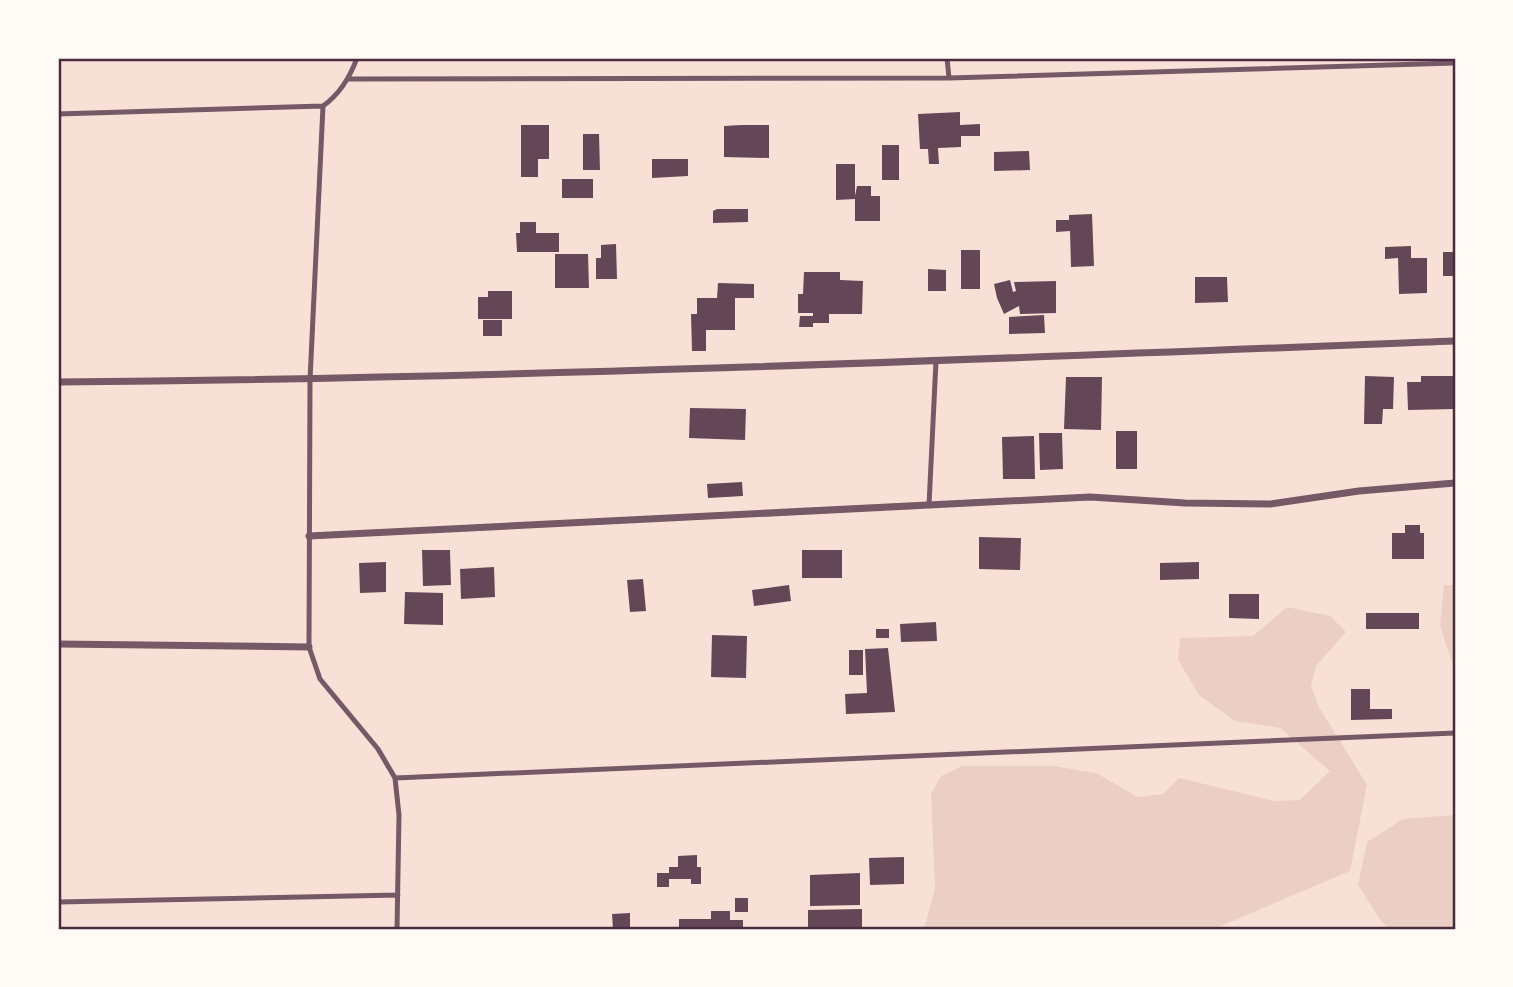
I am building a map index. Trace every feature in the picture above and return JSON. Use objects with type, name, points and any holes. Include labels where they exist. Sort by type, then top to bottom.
[{"type":"street","points":[[58,383],[310,380],[936,362],[1455,341]]},
{"type":"street","points":[[309,536],[1090,497],[1185,503],[1270,504],[1359,491],[1455,484]]},
{"type":"street","points":[[58,644],[309,648]]},
{"type":"lane","points":[[58,114],[323,106],[334,98],[348,79],[357,58]]},
{"type":"lane","points":[[947,58],[949,78]]},
{"type":"lane","points":[[348,79],[949,78],[1455,63]]},
{"type":"lane","points":[[323,106],[310,380],[309,648],[320,679],[378,749],[395,778],[399,816],[397,929]]},
{"type":"lane","points":[[929,505],[936,362]]},
{"type":"lane","points":[[395,778],[1455,733]]},
{"type":"lane","points":[[58,902],[398,895]]},
{"type":"shaded area","points":[[1444,585],[1455,585],[1455,672],[1440,626]]},
{"type":"shaded area","points":[[1287,607],[1330,616],[1346,632],[1316,666],[1311,686],[1319,707],[1367,785],[1350,871],[1214,929],[924,929],[935,888],[931,794],[941,776],[962,766],[1053,766],[1096,773],[1138,797],[1163,794],[1179,778],[1275,801],[1300,800],[1330,771],[1280,728],[1235,721],[1199,695],[1178,660],[1180,638],[1253,636]]},
{"type":"shaded area","points":[[1455,815],[1455,929],[1390,929],[1381,921],[1358,885],[1367,842],[1403,819]]},
{"type":"building","points":[[960,112],[960,125],[980,124],[980,136],[961,136],[961,147],[938,148],[939,164],[929,164],[928,149],[920,149],[918,114]]},
{"type":"building","points":[[521,125],[549,125],[549,159],[538,159],[538,177],[521,177]]},
{"type":"building","points":[[769,125],[769,158],[724,157],[724,126]]},
{"type":"building","points":[[583,134],[599,134],[600,170],[583,170]]},
{"type":"building","points":[[882,145],[899,145],[899,180],[882,180]]},
{"type":"building","points":[[1029,151],[1030,170],[994,171],[994,152]]},
{"type":"building","points":[[652,159],[688,159],[688,176],[652,178]]},
{"type":"building","points":[[836,164],[855,164],[855,196],[857,186],[871,186],[871,196],[880,196],[880,221],[855,221],[855,199],[836,200]]},
{"type":"building","points":[[562,179],[593,179],[593,198],[562,198]]},
{"type":"building","points":[[748,209],[748,222],[713,223],[713,211]]},
{"type":"building","points":[[1092,214],[1094,266],[1071,267],[1070,231],[1056,232],[1056,220],[1069,220],[1069,215]]},
{"type":"building","points":[[520,222],[536,222],[536,233],[559,233],[559,252],[517,252],[516,233],[520,233]]},
{"type":"building","points":[[616,244],[617,279],[596,279],[596,258],[601,258],[601,245]]},
{"type":"building","points":[[1411,246],[1411,258],[1427,258],[1427,293],[1399,294],[1398,258],[1385,259],[1385,247]]},
{"type":"building","points":[[961,250],[980,250],[980,289],[961,289]]},
{"type":"building","points":[[1443,252],[1455,252],[1455,276],[1443,276]]},
{"type":"building","points":[[555,254],[588,254],[589,288],[555,288]]},
{"type":"building","points":[[928,269],[946,270],[946,291],[928,291]]},
{"type":"building","points":[[804,272],[840,272],[840,280],[863,281],[862,314],[829,314],[829,323],[813,323],[813,327],[799,327],[800,316],[813,316],[813,313],[798,313],[798,294],[803,294]]},
{"type":"building","points":[[1195,277],[1227,277],[1228,302],[1195,303]]},
{"type":"building","points":[[1010,280],[1013,292],[1016,291],[1014,282],[1056,281],[1056,313],[1020,314],[1019,306],[1004,314],[994,284]]},
{"type":"building","points":[[718,283],[754,284],[754,298],[735,298],[735,330],[706,330],[706,351],[692,351],[691,314],[697,314],[697,298],[717,298]]},
{"type":"building","points":[[488,291],[512,291],[512,319],[478,319],[478,297],[488,297]]},
{"type":"building","points":[[1044,315],[1045,333],[1009,334],[1009,317]]},
{"type":"building","points":[[483,320],[502,320],[502,336],[483,336]]},
{"type":"building","points":[[1365,376],[1394,377],[1393,409],[1383,409],[1382,424],[1364,424]]},
{"type":"building","points":[[1421,376],[1455,376],[1455,409],[1408,410],[1407,382],[1421,382]]},
{"type":"building","points":[[1066,377],[1102,377],[1101,430],[1064,429]]},
{"type":"building","points":[[690,408],[746,409],[745,440],[689,438]]},
{"type":"building","points":[[1116,431],[1137,431],[1137,469],[1116,469]]},
{"type":"building","points":[[1039,433],[1062,433],[1063,469],[1040,470]]},
{"type":"building","points":[[1034,436],[1035,479],[1003,479],[1002,437]]},
{"type":"building","points":[[742,482],[743,496],[708,498],[707,484]]},
{"type":"building","points":[[1405,525],[1420,525],[1420,533],[1424,533],[1424,559],[1392,559],[1392,533],[1405,533]]},
{"type":"building","points":[[979,537],[1021,538],[1020,570],[979,569]]},
{"type":"building","points":[[422,550],[450,550],[451,585],[423,586]]},
{"type":"building","points":[[802,550],[842,550],[842,578],[802,578]]},
{"type":"building","points":[[386,562],[386,592],[360,593],[359,563]]},
{"type":"building","points":[[1199,562],[1199,579],[1160,580],[1160,563]]},
{"type":"building","points":[[494,567],[495,597],[461,599],[460,569]]},
{"type":"building","points":[[643,579],[646,611],[630,612],[627,580]]},
{"type":"building","points":[[789,585],[791,601],[754,606],[752,590]]},
{"type":"building","points":[[405,592],[443,593],[443,625],[404,624]]},
{"type":"building","points":[[1229,594],[1259,594],[1259,619],[1229,618]]},
{"type":"building","points":[[1366,613],[1419,613],[1419,629],[1366,629]]},
{"type":"building","points":[[936,622],[937,641],[901,642],[900,624]]},
{"type":"building","points":[[876,629],[889,629],[889,638],[876,638]]},
{"type":"building","points":[[712,635],[747,636],[746,678],[711,677]]},
{"type":"building","points":[[888,648],[895,712],[846,714],[845,694],[867,693],[865,649]]},
{"type":"building","points":[[849,650],[863,650],[863,675],[849,675]]},
{"type":"building","points":[[1351,689],[1370,689],[1370,709],[1392,709],[1392,719],[1351,720]]},
{"type":"building","points":[[697,855],[697,867],[701,867],[701,884],[691,884],[691,879],[669,879],[669,887],[657,887],[657,873],[669,873],[669,867],[678,867],[678,856]]},
{"type":"building","points":[[904,857],[904,884],[870,885],[869,858]]},
{"type":"building","points":[[860,873],[860,905],[810,906],[810,875]]},
{"type":"building","points":[[735,898],[748,898],[748,912],[735,912]]},
{"type":"building","points":[[862,909],[862,927],[808,928],[808,910]]},
{"type":"building","points":[[711,911],[730,911],[730,920],[743,920],[743,929],[679,929],[679,919],[711,919]]},
{"type":"building","points":[[630,913],[630,929],[613,929],[612,914]]}]
